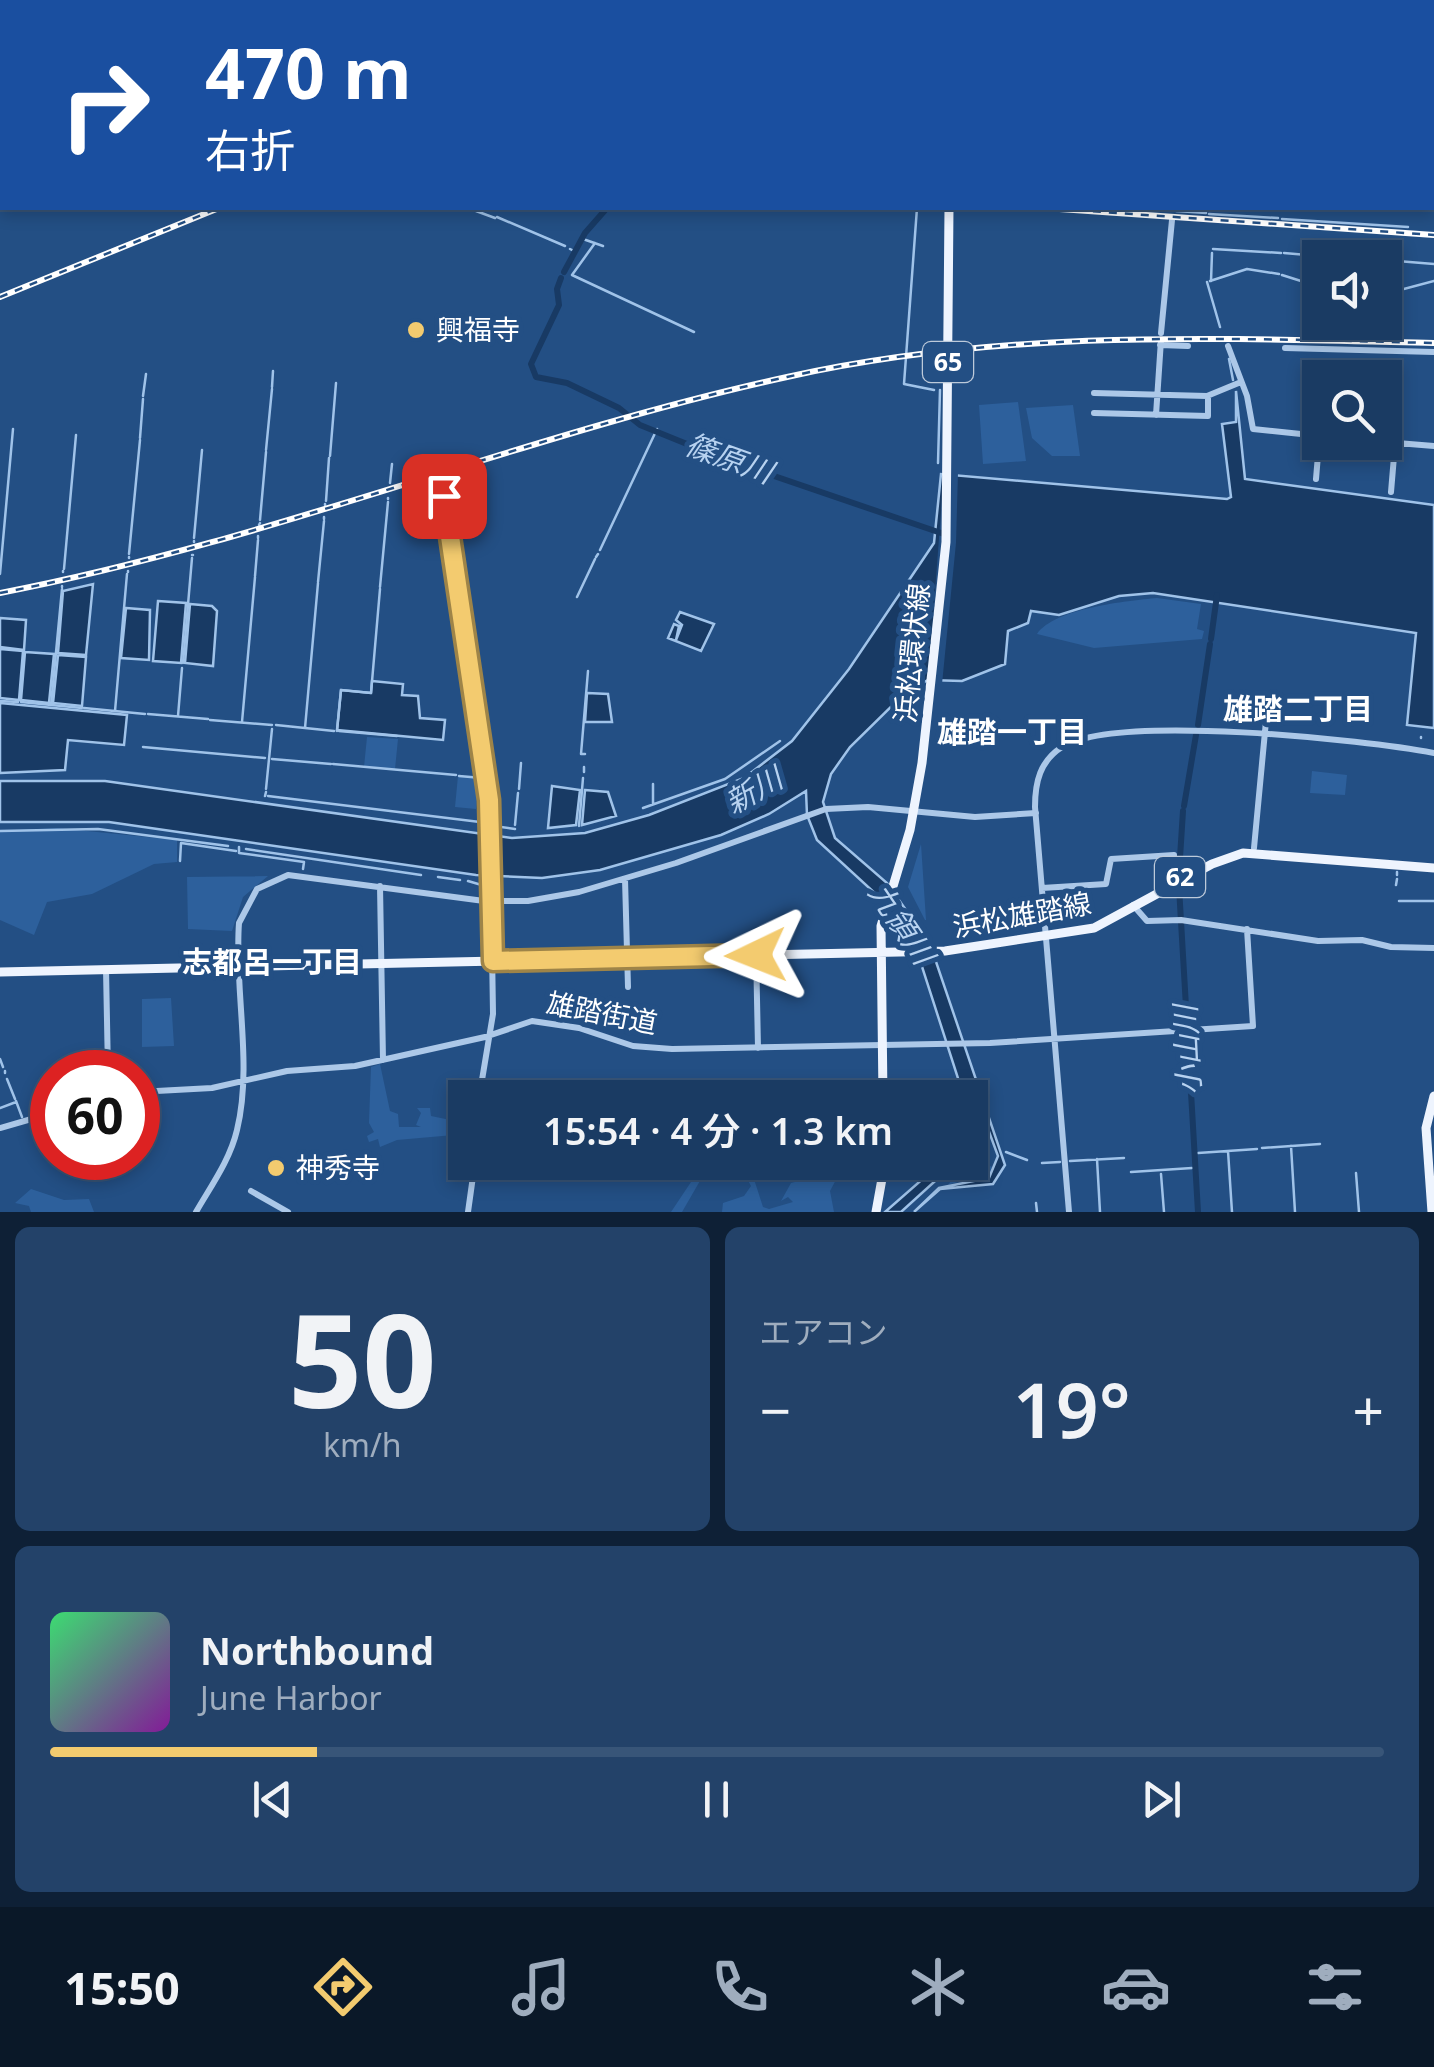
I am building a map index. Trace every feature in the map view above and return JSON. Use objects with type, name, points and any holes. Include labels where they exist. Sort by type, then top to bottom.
[{"type":"main road","name":"浜松環状線","points":[[885,1080],[883,950],[887,910],[916,812],[935,685],[951,470],[951,210]]},
{"type":"main road","name":"浜松雄踏線","points":[[0,969],[934,949],[1099,927],[1216,858],[1254,848],[1434,866]]},
{"type":"main road","name":"浜松雄踏線","points":[[1134,906],[1217,862],[1249,853],[1434,866]]},
{"type":"main road","name":"浜松雄踏線","points":[[0,969],[239,964]]},
{"type":"main road","points":[[1432,1212],[1426,1128],[1434,1096]]},
{"type":"main road","points":[[874,1212],[879,1180]]},
{"type":"street","points":[[1156,415],[1172,220]]},
{"type":"street","points":[[1161,339],[1188,346]]},
{"type":"street","points":[[1228,346],[1254,430],[1302,433]]},
{"type":"street","points":[[1285,348],[1434,352]]},
{"type":"street","points":[[1094,392],[1208,396],[1241,382]]},
{"type":"street","points":[[1094,413],[1208,416],[1208,396]]},
{"type":"street","points":[[1402,444],[1434,446]]},
{"type":"street","points":[[1316,478],[1318,460]]},
{"type":"street","points":[[1391,492],[1394,460]]},
{"type":"street","points":[[446,484],[444,516],[490,833],[492,1034],[483,1080]]},
{"type":"street","points":[[1254,848],[1268,700]]},
{"type":"street","points":[[1068,1212],[1036,813],[1040,772],[1051,756],[1071,742],[1191,730],[1264,734],[1434,754]]},
{"type":"street","points":[[196,1212],[232,1147],[241,1084],[241,913],[254,892],[269,881],[300,875],[493,902],[554,898],[743,842],[826,809],[864,806],[982,817],[1036,813]]},
{"type":"street","points":[[1042,888],[1106,884],[1111,859],[1174,855]]},
{"type":"street","points":[[625,878],[628,987]]},
{"type":"street","points":[[380,886],[384,1060]]},
{"type":"street","points":[[1134,906],[1145,921],[1179,920],[1315,940],[1362,940],[1391,947],[1434,948]]},
{"type":"street","name":"雄踏街道","points":[[160,1090],[241,1084],[287,1071],[384,1060],[541,1021],[638,1047],[758,1048],[946,1045],[1252,1026],[1248,929]]},
{"type":"street","points":[[756,952],[758,1048]]},
{"type":"street","points":[[106,969],[108,1050]]},
{"type":"street","points":[[0,1128],[30,1119]]},
{"type":"street","points":[[466,1212],[472,1180]]},
{"type":"street","points":[[251,1191],[288,1212]]},
{"type":"shaded area","points":[[1018,402],[1026,461],[983,464],[979,405]]},
{"type":"shaded area","points":[[1073,405],[1080,456],[1052,456],[1032,438],[1026,408]]},
{"type":"shaded area","points":[[1157,598],[1201,604],[1197,629],[1204,631],[1202,639],[1094,648],[1037,634],[1046,625],[1075,612]]},
{"type":"shaded area","points":[[367,737],[398,739],[395,769],[364,767]]},
{"type":"shaded area","points":[[1312,771],[1347,775],[1345,795],[1310,793]]},
{"type":"shaded area","points":[[458,776],[479,778],[476,809],[455,807]]},
{"type":"shaded area","points":[[57,828],[177,840],[177,862],[154,864],[92,894],[47,902],[34,935],[0,920],[0,831]]},
{"type":"shaded area","points":[[921,844],[926,920],[908,887]]},
{"type":"shaded area","points":[[268,876],[243,897],[232,931],[188,929],[187,877]]},
{"type":"shaded area","points":[[171,998],[174,1046],[142,1047],[142,999]]},
{"type":"shaded area","points":[[380,1064],[390,1111],[398,1114],[399,1127],[421,1127],[416,1125],[421,1113],[417,1108],[430,1108],[431,1116],[448,1120],[448,1136],[397,1140],[380,1147],[378,1139],[369,1142],[367,1136],[374,1132],[369,1123],[371,1067]]},
{"type":"shaded area","points":[[700,1180],[682,1212],[671,1212],[691,1182]]},
{"type":"shaded area","points":[[748,1180],[754,1180],[763,1207],[769,1209],[793,1202],[788,1197],[781,1201],[791,1183],[836,1180],[830,1191],[834,1212],[722,1212],[723,1203],[744,1196],[751,1186]]},
{"type":"shaded area","points":[[31,1189],[64,1200],[89,1199],[94,1212],[31,1212],[29,1206],[15,1203]]},
{"type":"water","points":[[1236,391],[1245,479],[1434,505],[1434,728],[1407,725],[1416,633],[1153,593],[1119,596],[1059,615],[1031,611],[1028,623],[1008,631],[1005,664],[962,681],[928,680],[906,692],[850,747],[831,774],[823,802],[835,838],[887,883],[930,944],[976,1080],[959,1080],[917,951],[877,895],[817,840],[807,815],[806,791],[769,814],[721,835],[600,870],[542,878],[476,875],[109,822],[0,822],[0,781],[105,781],[512,838],[585,833],[649,815],[744,778],[792,741],[849,669],[934,543],[941,474],[1227,499],[1231,497],[1222,424],[1236,422]]},
{"type":"water","points":[[93,584],[86,655],[58,653],[63,591]]},
{"type":"water","points":[[158,601],[186,603],[181,663],[153,661]]},
{"type":"water","points":[[190,604],[212,606],[217,611],[213,666],[185,663]]},
{"type":"water","points":[[126,608],[150,610],[149,660],[121,658]]},
{"type":"water","points":[[680,612],[714,624],[701,651],[668,638],[674,624],[679,626],[676,640],[682,625],[676,620]]},
{"type":"water","points":[[0,618],[26,620],[24,650],[0,647]]},
{"type":"water","points":[[0,649],[23,651],[19,700],[0,698]]},
{"type":"water","points":[[25,652],[54,654],[49,703],[21,700]]},
{"type":"water","points":[[58,655],[86,657],[82,706],[53,703]]},
{"type":"water","points":[[372,681],[403,684],[402,695],[418,696],[420,718],[445,720],[443,740],[337,730],[341,690],[371,693]]},
{"type":"water","points":[[587,693],[608,694],[612,722],[585,722]]},
{"type":"water","points":[[0,703],[127,715],[124,745],[68,740],[65,770],[0,773]]},
{"type":"water","points":[[552,786],[580,790],[576,825],[548,828]]},
{"type":"water","points":[[585,790],[608,792],[616,816],[582,825]]},
{"type":"water","points":[[988,1115],[1005,1165],[993,1184],[940,1189],[914,1212],[939,1188],[988,1180],[998,1156],[988,1129]]},
{"type":"water","points":[[921,1180],[936,1180],[901,1212],[885,1212]]},
{"type":"pier","points":[[944,472],[958,472],[956,543],[942,684],[928,684]]},
{"type":"waterway","name":"篠原川","points":[[564,272],[585,233],[605,210]]},
{"type":"waterway","points":[[917,210],[904,384],[934,390]]},
{"type":"waterway","points":[[476,211],[495,218]]},
{"type":"waterway","points":[[1176,211],[1206,213]]},
{"type":"waterway","points":[[1209,214],[1278,218]]},
{"type":"waterway","points":[[497,217],[565,246]]},
{"type":"waterway","points":[[1282,219],[1408,227]]},
{"type":"waterway","points":[[583,239],[603,246]]},
{"type":"waterway","points":[[595,243],[572,275],[694,332]]},
{"type":"waterway","name":"篠原川","points":[[570,249],[576,252]]},
{"type":"waterway","points":[[1213,249],[1281,253]]},
{"type":"waterway","points":[[1211,281],[1212,253]]},
{"type":"waterway","points":[[1284,253],[1302,255]]},
{"type":"waterway","points":[[1402,261],[1434,264]]},
{"type":"waterway","points":[[1210,281],[1247,269],[1279,274]]},
{"type":"waterway","points":[[1282,275],[1302,281]]},
{"type":"waterway","name":"篠原川","points":[[561,278],[557,289],[559,305],[531,364],[536,377],[567,383],[619,408],[640,425],[724,459],[944,534]]},
{"type":"waterway","points":[[1402,289],[1434,281]]},
{"type":"waterway","points":[[1207,282],[1220,327]]},
{"type":"waterway","points":[[1229,359],[1233,380]]},
{"type":"waterway","points":[[272,387],[273,371]]},
{"type":"waterway","points":[[143,396],[146,374]]},
{"type":"waterway","points":[[330,456],[336,383]]},
{"type":"waterway","points":[[266,450],[272,389]]},
{"type":"waterway","points":[[938,463],[940,390]]},
{"type":"waterway","points":[[140,438],[143,399]]},
{"type":"waterway","points":[[0,574],[13,429]]},
{"type":"waterway","points":[[600,550],[657,429]]},
{"type":"waterway","points":[[64,569],[76,435]]},
{"type":"waterway","points":[[129,554],[140,440]]},
{"type":"waterway","points":[[194,538],[202,450]]},
{"type":"waterway","points":[[260,520],[266,452]]},
{"type":"waterway","points":[[326,501],[329,458]]},
{"type":"waterway","points":[[390,483],[392,464]]},
{"type":"waterway","points":[[380,587],[388,502]]},
{"type":"waterway","points":[[318,582],[324,521]]},
{"type":"waterway","points":[[255,576],[258,540]]},
{"type":"waterway","points":[[183,663],[192,558]]},
{"type":"waterway","points":[[577,597],[595,559]]},
{"type":"waterway","points":[[115,711],[127,574]]},
{"type":"waterway","points":[[242,722],[255,577]]},
{"type":"waterway","points":[[305,728],[318,583]]},
{"type":"waterway","points":[[51,705],[62,589]]},
{"type":"waterway","points":[[337,731],[341,690],[371,693],[380,589]]},
{"type":"waterway","name":"小山川","points":[[1211,639],[1217,595]]},
{"type":"waterway","name":"小山川","points":[[1198,725],[1210,644]]},
{"type":"waterway","points":[[178,716],[182,668]]},
{"type":"waterway","points":[[585,754],[581,754],[588,671]]},
{"type":"waterway","points":[[0,701],[18,702]]},
{"type":"waterway","points":[[21,702],[82,708]]},
{"type":"waterway","points":[[84,708],[145,714]]},
{"type":"waterway","points":[[148,714],[208,719]]},
{"type":"waterway","points":[[210,720],[272,725]]},
{"type":"waterway","points":[[276,725],[334,731]]},
{"type":"waterway","points":[[266,789],[272,729]]},
{"type":"waterway","points":[[339,731],[397,736]]},
{"type":"waterway","name":"小山川","points":[[1184,806],[1196,735]]},
{"type":"waterway","name":"新川","points":[[643,808],[725,779],[780,741]]},
{"type":"waterway","points":[[143,747],[265,758]]},
{"type":"waterway","points":[[272,759],[331,764]]},
{"type":"waterway","points":[[519,789],[521,763]]},
{"type":"waterway","points":[[333,764],[456,775]]},
{"type":"waterway","points":[[584,767],[584,772]]},
{"type":"waterway","points":[[459,776],[482,778]]},
{"type":"waterway","points":[[579,826],[583,778]]},
{"type":"waterway","points":[[653,784],[653,804]]},
{"type":"waterway","points":[[265,796],[266,792]]},
{"type":"waterway","points":[[515,825],[518,793]]},
{"type":"waterway","points":[[268,796],[488,823]]},
{"type":"waterway","name":"小山川","points":[[1179,873],[1183,811]]},
{"type":"waterway","points":[[494,826],[515,829]]},
{"type":"waterway","points":[[0,831],[98,829],[228,846]]},
{"type":"waterway","points":[[180,861],[181,843],[236,851]]},
{"type":"waterway","points":[[239,847],[239,853],[304,862],[303,869]]},
{"type":"waterway","points":[[246,849],[421,875]]},
{"type":"waterway","points":[[438,877],[460,880]]},
{"type":"waterway","points":[[1396,885],[1397,879]]},
{"type":"waterway","points":[[468,881],[485,886]]},
{"type":"waterway","name":"小山川","points":[[1179,887],[1198,1212]]},
{"type":"waterway","points":[[1399,901],[1434,901]]},
{"type":"waterway","points":[[0,1059],[3,1067]]},
{"type":"waterway","points":[[7,1079],[15,1099]]},
{"type":"waterway","points":[[16,1101],[22,1117]]},
{"type":"waterway","points":[[0,1108],[16,1102]]},
{"type":"waterway","points":[[1262,1148],[1320,1144]]},
{"type":"waterway","points":[[1291,1146],[1295,1212]]},
{"type":"waterway","points":[[1198,1153],[1257,1149]]},
{"type":"waterway","points":[[1228,1151],[1232,1212]]},
{"type":"waterway","points":[[1006,1152],[1027,1160]]},
{"type":"waterway","points":[[1070,1161],[1124,1158]]},
{"type":"waterway","points":[[1097,1159],[1100,1212]]},
{"type":"waterway","points":[[1042,1163],[1060,1162]]},
{"type":"waterway","points":[[1131,1172],[1192,1168]]},
{"type":"waterway","points":[[1356,1173],[1359,1212]]},
{"type":"waterway","points":[[1161,1174],[1164,1212]]},
{"type":"waterway","points":[[1036,1203],[1037,1212]]},
{"type":"railway","points":[[0,297],[214,210]]},
{"type":"railway","points":[[1074,210],[1434,235]]},
{"type":"railway","points":[[0,593],[199,546],[688,401],[867,362],[948,351],[1109,340],[1434,343]]},
{"type":"place","name":"興福寺","points":[[416,330]]},
{"type":"place","name":"神秀寺","points":[[276,1168]]},
{"type":"district","name":"雄踏二丁目","points":[[1298,710]]},
{"type":"district","name":"雄踏一丁目","points":[[1012,733]]},
{"type":"district","name":"志都呂一丁目","points":[[272,963]]},
{"type":"route","points":[[444,496],[489,800],[493,961],[756,955]]},
{"type":"water label","name":"九領川","points":[[901,924]]}]
